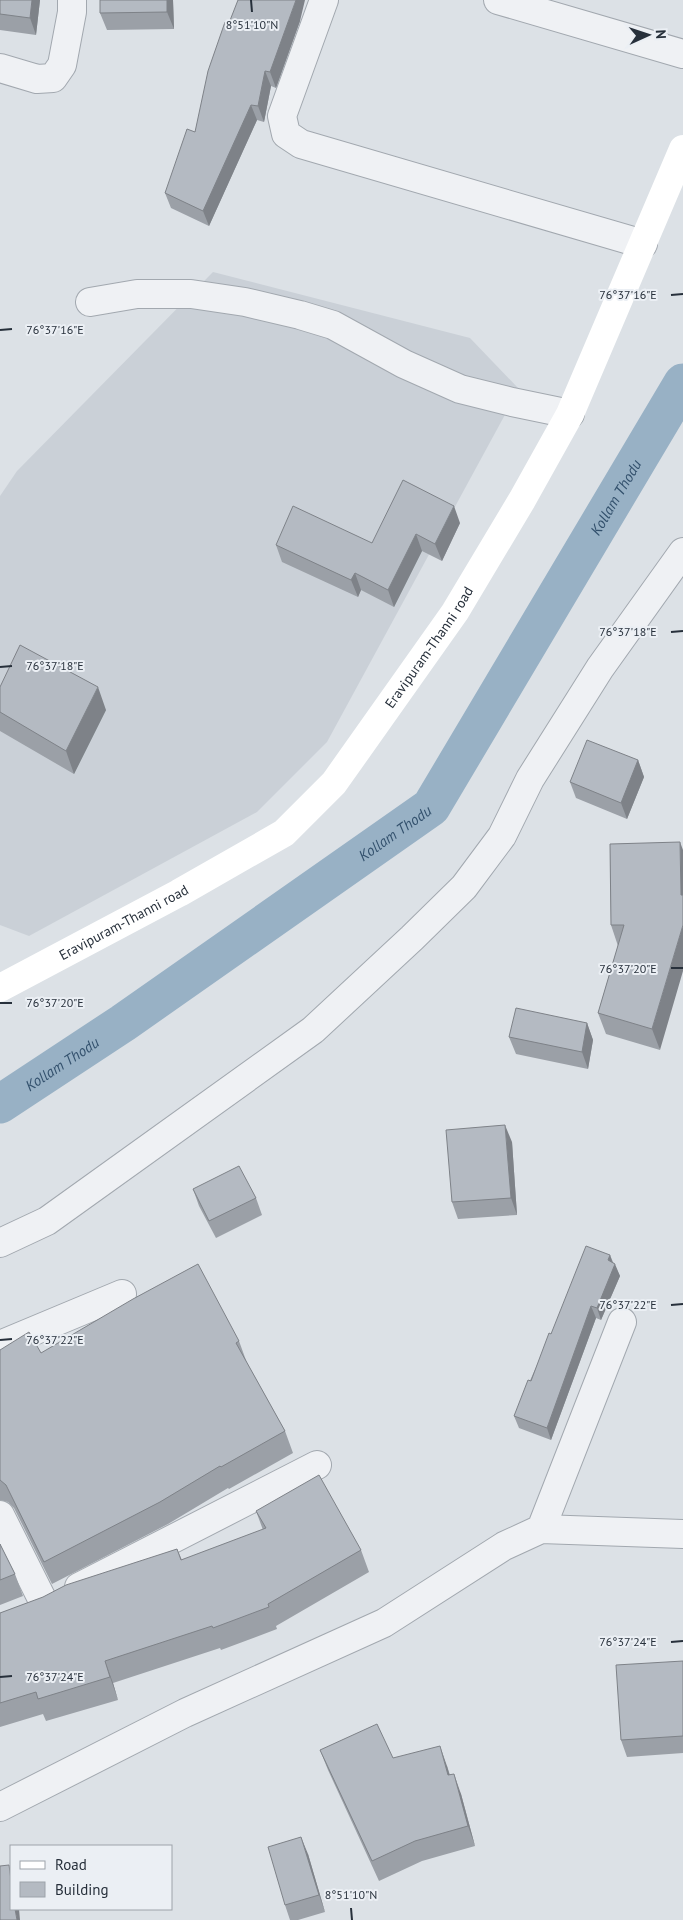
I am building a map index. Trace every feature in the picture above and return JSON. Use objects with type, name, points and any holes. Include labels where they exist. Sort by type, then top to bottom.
[{"type":"main road","name":"Eravipuram-Thanni road","points":[[0,988],[179,893],[284,833],[334,783],[455,612],[522,500],[570,414],[683,149]]},
{"type":"street","points":[[0,68],[37,79],[53,78],[62,65],[72,12],[72,0]]},
{"type":"street","points":[[324,0],[282,116],[286,134],[301,144],[643,244]]},
{"type":"street","points":[[498,0],[683,54]]},
{"type":"street","points":[[90,302],[137,294],[190,294],[245,302],[333,325],[404,364],[460,389],[570,414]]},
{"type":"street","points":[[0,1243],[47,1221],[313,1030],[464,887],[502,836],[530,779],[600,668],[683,552]]},
{"type":"street","points":[[0,1346],[122,1294]]},
{"type":"street","points":[[541,1529],[622,1322]]},
{"type":"street","points":[[18,1615],[45,1604],[317,1465]]},
{"type":"street","points":[[0,1515],[45,1604]]},
{"type":"street","points":[[0,1807],[185,1713],[384,1623],[504,1546],[541,1529],[683,1534]]},
{"type":"shaded area","points":[[213,272],[470,338],[519,389],[327,742],[257,812],[29,936],[0,925],[0,496],[17,471]]},
{"type":"building","points":[[0,0],[32,0],[30,18],[0,14]]},
{"type":"building","points":[[100,0],[167,0],[167,12],[100,13]]},
{"type":"building","points":[[238,0],[296,0],[270,72],[265,71],[258,106],[251,105],[203,211],[165,193],[187,129],[195,132],[208,71],[225,22],[229,23]]},
{"type":"building","points":[[403,480],[454,506],[435,544],[416,534],[388,590],[355,573],[351,580],[276,545],[293,506],[372,543]]},
{"type":"building","points":[[20,645],[98,687],[66,751],[0,712],[0,687]]},
{"type":"building","points":[[587,740],[638,760],[621,803],[570,782]]},
{"type":"building","points":[[680,842],[683,925],[652,1029],[598,1013],[624,925],[611,925],[610,844]]},
{"type":"building","points":[[516,1008],[587,1023],[582,1052],[509,1037]]},
{"type":"building","points":[[505,1125],[511,1198],[452,1202],[446,1130]]},
{"type":"building","points":[[239,1166],[256,1198],[209,1221],[193,1189]]},
{"type":"building","points":[[586,1246],[610,1255],[608,1260],[615,1264],[597,1308],[591,1306],[547,1428],[514,1416],[528,1380],[531,1381],[549,1333],[551,1334]]},
{"type":"building","points":[[198,1264],[239,1341],[236,1343],[285,1431],[220,1466],[160,1502],[44,1562],[6,1485],[0,1480],[0,1350],[29,1332],[41,1353],[133,1299]]},
{"type":"building","points":[[319,1475],[361,1550],[268,1604],[269,1607],[213,1628],[212,1626],[105,1661],[110,1677],[38,1699],[36,1692],[0,1703],[0,1613],[43,1597],[66,1585],[177,1549],[181,1560],[266,1528],[256,1511]]},
{"type":"building","points":[[0,1544],[15,1574],[0,1580]]},
{"type":"building","points":[[683,1661],[683,1736],[621,1740],[616,1665]]},
{"type":"building","points":[[377,1724],[393,1758],[440,1746],[448,1775],[454,1774],[468,1826],[415,1841],[372,1861],[320,1750]]},
{"type":"building","points":[[301,1837],[319,1895],[285,1905],[268,1847]]},
{"type":"building","points":[[9,1865],[10,1910],[15,1910],[17,1920],[0,1920],[0,1866]]},
{"type":"waterway","name":"Kollam Thodu","points":[[0,1104],[123,1023],[431,807],[683,383]]}]
